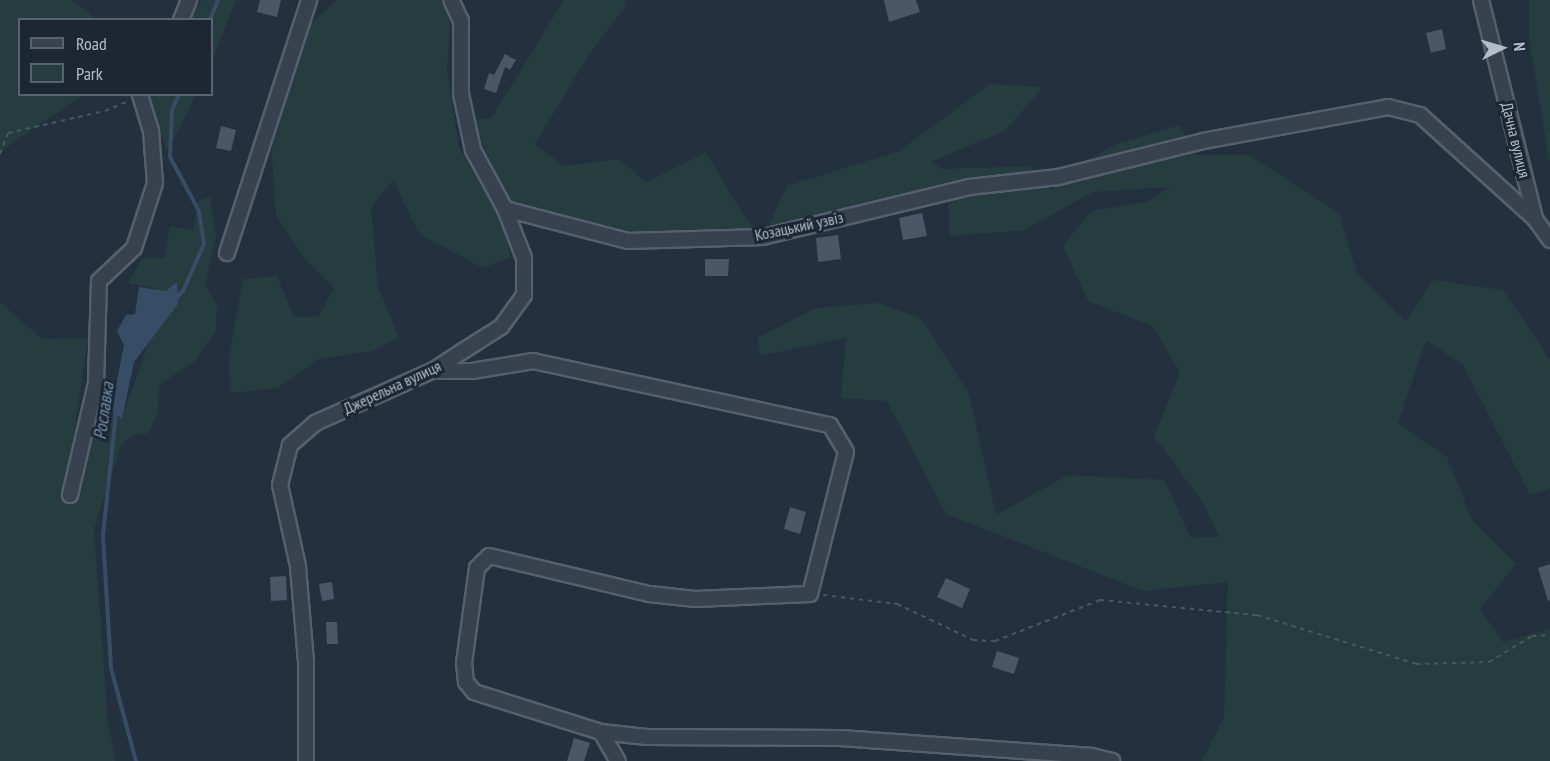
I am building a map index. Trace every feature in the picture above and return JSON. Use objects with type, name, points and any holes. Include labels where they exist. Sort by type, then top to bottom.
[{"type":"street","points":[[182,18],[189,0]]},
{"type":"street","points":[[227,253],[309,0]]},
{"type":"street","name":"Джерельна вулиця","points":[[306,761],[306,662],[298,566],[280,485],[290,445],[315,423],[432,371],[501,327],[524,296],[524,258],[505,209],[473,150],[461,94],[461,21],[451,0]]},
{"type":"street","name":"Дачна вулиця","points":[[1481,0],[1535,219],[1550,240]]},
{"type":"street","points":[[70,495],[96,383],[99,281],[134,248],[155,183],[151,131],[139,96]]},
{"type":"street","name":"Козацький узвіз","points":[[505,209],[628,241],[763,237],[969,188],[1058,177],[1203,141],[1388,107],[1420,115],[1535,219]]},
{"type":"street","points":[[432,371],[472,371],[533,361],[830,425],[846,452],[810,594],[695,599],[649,594],[489,556],[477,568],[464,663],[466,682],[474,692],[601,732],[647,737],[840,738],[1112,761]]},
{"type":"street","points":[[601,732],[618,761]]},
{"type":"path","points":[[0,154],[8,133],[105,111],[139,96]]},
{"type":"path","points":[[810,594],[897,604],[974,640],[995,641],[1100,600],[1257,615],[1416,664],[1489,662],[1532,636],[1550,635]]},
{"type":"green space","points":[[0,0],[72,0],[92,15],[92,18],[18,18],[18,96],[82,96],[0,152]]},
{"type":"green space","points":[[201,0],[236,0],[213,58],[213,18],[192,18]]},
{"type":"green space","points":[[337,0],[441,0],[450,23],[447,70],[459,147],[502,223],[511,257],[483,268],[419,234],[393,180],[371,208],[378,286],[399,338],[372,351],[319,359],[277,388],[231,393],[228,362],[243,279],[277,276],[294,317],[318,317],[334,288],[304,258],[276,215],[270,129],[307,27]]},
{"type":"green space","points":[[564,0],[625,0],[625,7],[588,56],[535,144],[564,166],[619,159],[646,182],[706,152],[745,217],[763,237],[628,241],[514,210],[471,120],[491,118]]},
{"type":"green space","points":[[1529,0],[1550,0],[1550,166],[1529,38]]},
{"type":"green space","points":[[990,84],[1043,87],[1006,130],[931,162],[942,169],[1030,166],[1051,190],[1076,166],[1117,144],[1180,125],[1196,155],[1249,155],[1339,213],[1357,273],[1406,321],[1433,280],[1503,290],[1550,359],[1550,488],[1530,495],[1463,365],[1426,340],[1398,423],[1447,457],[1472,520],[1516,564],[1480,609],[1503,642],[1550,629],[1550,761],[1202,761],[1224,717],[1228,582],[1143,591],[946,514],[887,401],[841,398],[846,338],[760,356],[758,337],[817,308],[879,303],[922,319],[969,394],[996,515],[1068,475],[1164,480],[1191,538],[1219,537],[1203,503],[1154,436],[1180,372],[1152,326],[1088,301],[1063,246],[1091,211],[1147,202],[1170,187],[1093,192],[1024,230],[950,236],[948,200],[852,210],[767,229],[787,186],[899,151]]},
{"type":"green space","points":[[151,96],[195,96],[167,152],[150,99]]},
{"type":"green space","points":[[210,197],[216,238],[205,284],[217,306],[216,331],[195,361],[159,385],[158,412],[149,433],[134,435],[121,445],[94,529],[108,723],[116,761],[0,761],[0,302],[42,339],[88,338],[75,427],[111,410],[122,418],[151,335],[178,304],[166,291],[128,283],[142,258],[164,258],[170,226],[193,230],[198,201]]},
{"type":"water","points":[[177,282],[178,304],[134,362],[122,419],[111,410],[124,345],[117,331],[126,315],[135,314],[139,287],[166,291]]},
{"type":"building","points":[[260,0],[281,0],[277,17],[257,12]]},
{"type":"building","points":[[884,0],[916,0],[920,12],[889,22]]},
{"type":"building","points":[[1442,29],[1446,49],[1431,53],[1426,33]]},
{"type":"building","points":[[505,54],[516,60],[510,70],[505,67],[496,93],[484,89],[489,73],[494,75]]},
{"type":"building","points":[[221,126],[236,130],[231,151],[216,148]]},
{"type":"building","points":[[922,213],[927,236],[903,240],[899,218]]},
{"type":"building","points":[[838,235],[841,259],[818,262],[816,238]]},
{"type":"building","points":[[705,259],[729,259],[728,276],[705,276]]},
{"type":"building","points":[[790,507],[806,512],[800,534],[784,529]]},
{"type":"building","points":[[1550,564],[1550,600],[1548,601],[1538,568]]},
{"type":"building","points":[[286,576],[287,600],[271,601],[270,577]]},
{"type":"building","points":[[946,578],[970,589],[962,608],[937,597]]},
{"type":"building","points":[[332,582],[334,599],[322,601],[319,584]]},
{"type":"building","points":[[326,622],[337,622],[338,644],[327,644]]},
{"type":"building","points":[[997,651],[1019,658],[1014,674],[992,667]]},
{"type":"building","points":[[574,738],[590,743],[584,761],[567,761]]},
{"type":"waterway","name":"Рославка","points":[[211,18],[218,0]]},
{"type":"waterway","name":"Рославка","points":[[175,299],[183,291],[204,244],[199,211],[170,157],[172,110],[178,96]]},
{"type":"waterway","name":"Рославка","points":[[116,412],[103,536],[111,668],[136,761]]}]
